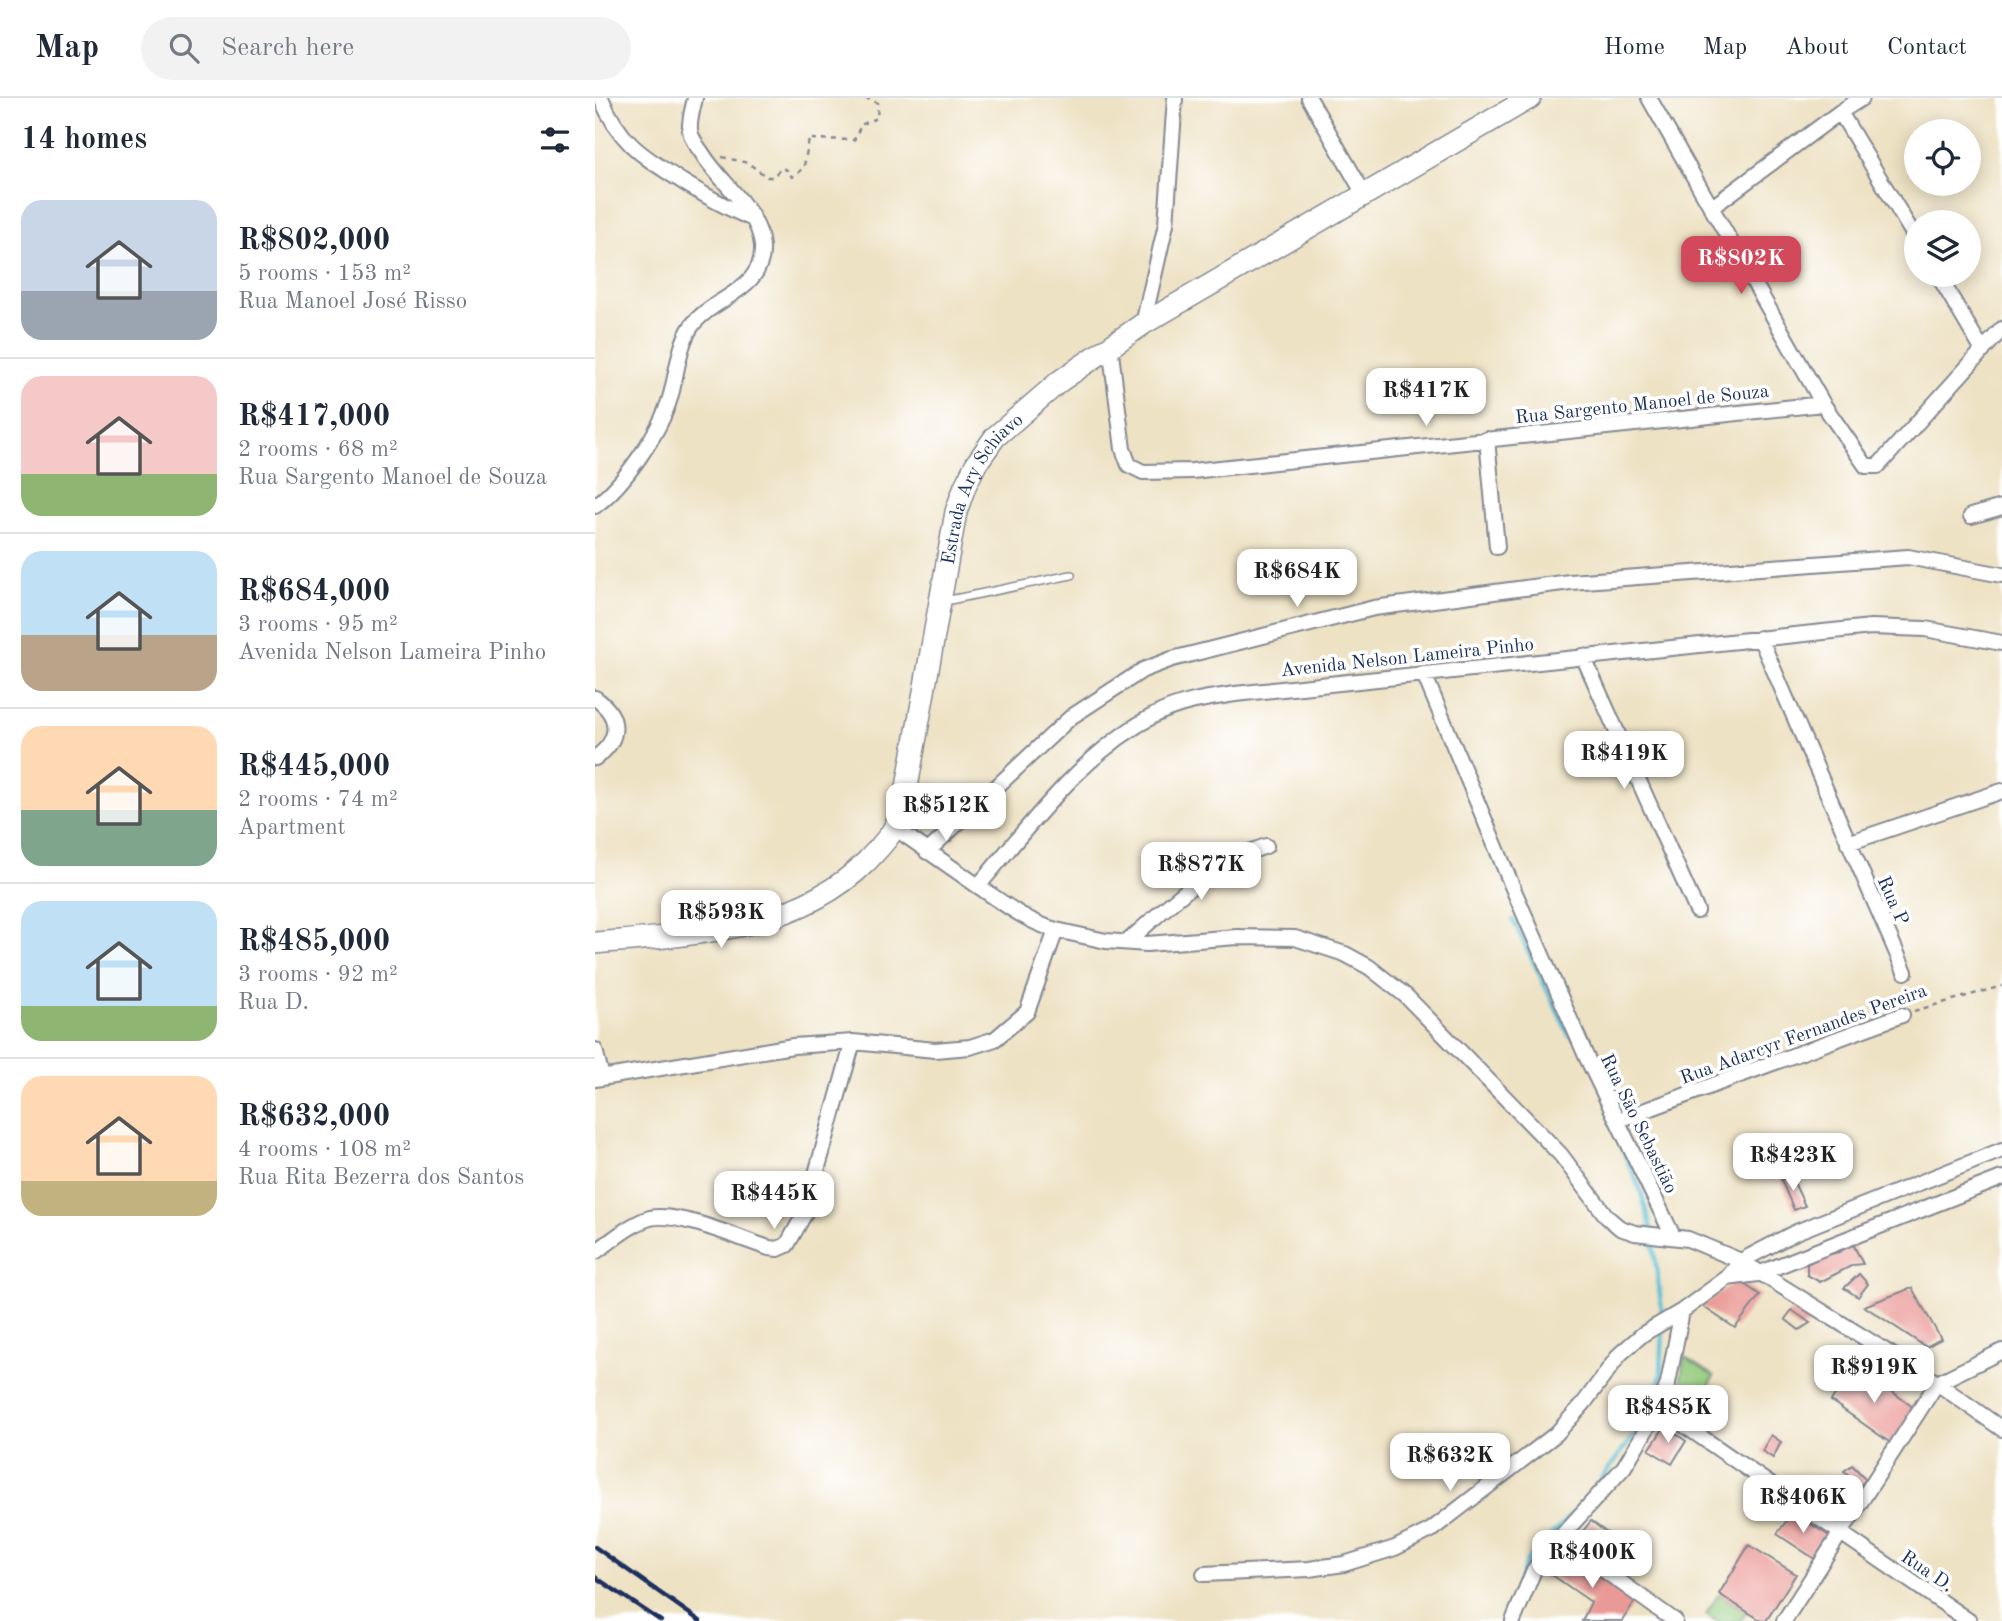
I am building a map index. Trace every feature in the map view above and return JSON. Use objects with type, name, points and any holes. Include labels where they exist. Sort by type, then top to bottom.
[{"type":"main road","name":"Estrada Ary Schiavo","points":[[595,943],[691,935],[750,923],[795,910],[829,892],[854,874],[895,828],[907,787],[956,512],[976,464],[995,437],[1030,406],[1110,345],[1143,324],[1530,98]]},
{"type":"street","points":[[601,98],[618,131],[638,153],[705,195],[754,218]]},
{"type":"street","points":[[595,506],[617,487],[663,416],[670,399],[684,340],[691,327],[705,312],[734,294],[758,266],[762,246],[754,218],[705,159],[691,132],[695,98]]},
{"type":"street","points":[[1143,324],[1166,225],[1175,98]]},
{"type":"street","points":[[1309,98],[1364,194]]},
{"type":"street","points":[[1649,98],[1823,404],[1860,460],[1867,466],[1878,466],[2002,329]]},
{"type":"street","points":[[1711,208],[1862,98]]},
{"type":"street","points":[[1840,112],[1904,219]]},
{"type":"street","points":[[1945,287],[1983,351]]},
{"type":"street","name":"Rua Sargento Manoel de Souza","points":[[1110,345],[1123,449],[1129,465],[1143,472],[1192,471],[1823,404]]},
{"type":"street","points":[[1487,439],[1497,547]]},
{"type":"street","points":[[1971,516],[2002,507]]},
{"type":"street","points":[[927,852],[1071,717],[1143,670],[1172,659],[1374,608],[1570,582],[1908,557],[2002,575]]},
{"type":"street","name":"Avenida Nelson Lameira Pinho","points":[[978,886],[1051,802],[1109,746],[1155,715],[1185,704],[1235,694],[1871,627],[1900,627],[2002,643]]},
{"type":"street","name":"Rua P","points":[[1760,638],[1905,972]]},
{"type":"street","points":[[1583,656],[1697,911]]},
{"type":"street","name":"Rua São Sebastião","points":[[1424,674],[1546,964],[1586,1056],[1619,1120],[1667,1235]]},
{"type":"street","points":[[595,698],[612,713],[615,724],[613,738],[607,749],[595,758]]},
{"type":"street","points":[[1847,843],[2002,790]]},
{"type":"street","points":[[895,828],[1024,916],[1056,930],[1106,941],[1147,944],[1265,936],[1295,938],[1345,954],[1369,967],[1406,996],[1561,1155],[1607,1217],[1620,1228],[1635,1233],[1667,1235],[1714,1248],[1741,1261],[1937,1383],[2002,1429]]},
{"type":"street","points":[[1127,942],[1204,876],[1229,859],[1266,846]]},
{"type":"street","points":[[595,1050],[599,1078],[762,1049],[853,1042],[935,1050],[970,1047],[995,1039],[1027,1012],[1056,930]]},
{"type":"street","name":"Rua Adarcyr Fernandes Pereira","points":[[1619,1120],[1902,1015]]},
{"type":"street","points":[[595,1252],[637,1224],[650,1218],[664,1217],[684,1219],[769,1248],[787,1245],[805,1213],[853,1042]]},
{"type":"street","points":[[1204,1574],[1309,1569],[1344,1564],[1395,1548],[1431,1530],[1556,1434],[1584,1403],[1608,1366],[1620,1354],[1649,1331],[1727,1279],[1741,1261],[1797,1232],[2002,1150]]},
{"type":"street","points":[[1727,1279],[1758,1274],[2002,1178]]},
{"type":"street","points":[[1513,1621],[1534,1570],[1559,1538],[1624,1467],[1659,1408],[1668,1383],[1675,1314]]},
{"type":"street","points":[[1784,1621],[1937,1383],[2002,1351]]},
{"type":"street","name":"Rua D.","points":[[1659,1408],[1969,1621]]},
{"type":"street","points":[[1559,1538],[1675,1621]]},
{"type":"lane","points":[[940,601],[1071,575]]},
{"type":"path","points":[[705,159],[740,159],[769,178],[782,168],[792,177],[796,176],[804,166],[809,139],[850,141],[857,136],[863,124],[877,118],[878,103],[865,98]]},
{"type":"path","name":"Rua Adarcyr Fernandes Pereira","points":[[1902,1015],[2002,986]]},
{"type":"green space","points":[[1684,1357],[1714,1376],[1699,1406],[1679,1394]]},
{"type":"green space","points":[[1719,1594],[1747,1612],[1740,1621],[1716,1621],[1706,1614]]},
{"type":"building","points":[[1791,1176],[1805,1206],[1794,1210],[1781,1180]]},
{"type":"building","points":[[1853,1244],[1863,1264],[1853,1265],[1820,1282],[1807,1275],[1807,1264]]},
{"type":"building","points":[[1859,1274],[1868,1284],[1858,1297],[1844,1288]]},
{"type":"building","points":[[1738,1280],[1760,1295],[1735,1328],[1702,1306]]},
{"type":"building","points":[[1912,1288],[1941,1339],[1926,1347],[1864,1306]]},
{"type":"building","points":[[1792,1310],[1810,1323],[1799,1330],[1785,1319]]},
{"type":"building","points":[[1855,1364],[1918,1411],[1895,1446],[1831,1401]]},
{"type":"building","points":[[1665,1426],[1686,1441],[1672,1464],[1649,1450]]},
{"type":"building","points":[[1771,1435],[1781,1442],[1773,1458],[1762,1451]]},
{"type":"building","points":[[1852,1465],[1866,1479],[1861,1485],[1844,1471]]},
{"type":"building","points":[[1793,1512],[1829,1536],[1815,1559],[1777,1534]]},
{"type":"building","points":[[1591,1521],[1615,1539],[1606,1546],[1583,1531]]},
{"type":"building","points":[[1749,1545],[1796,1574],[1766,1621],[1719,1594]]},
{"type":"building","points":[[1562,1552],[1635,1601],[1622,1621],[1582,1621],[1591,1602],[1545,1570]]},
{"type":"waterway","points":[[1513,920],[1569,1035]]},
{"type":"waterway","points":[[1612,1125],[1640,1189],[1651,1228],[1663,1318]]},
{"type":"waterway","points":[[1656,1398],[1661,1375],[1663,1327]]},
{"type":"waterway","points":[[1589,1496],[1642,1424]]},
{"type":"waterway","points":[[1503,1621],[1527,1560],[1574,1512]]},
{"type":"railway","points":[[595,1547],[700,1621]]},
{"type":"railway","points":[[595,1577],[661,1621]]}]
